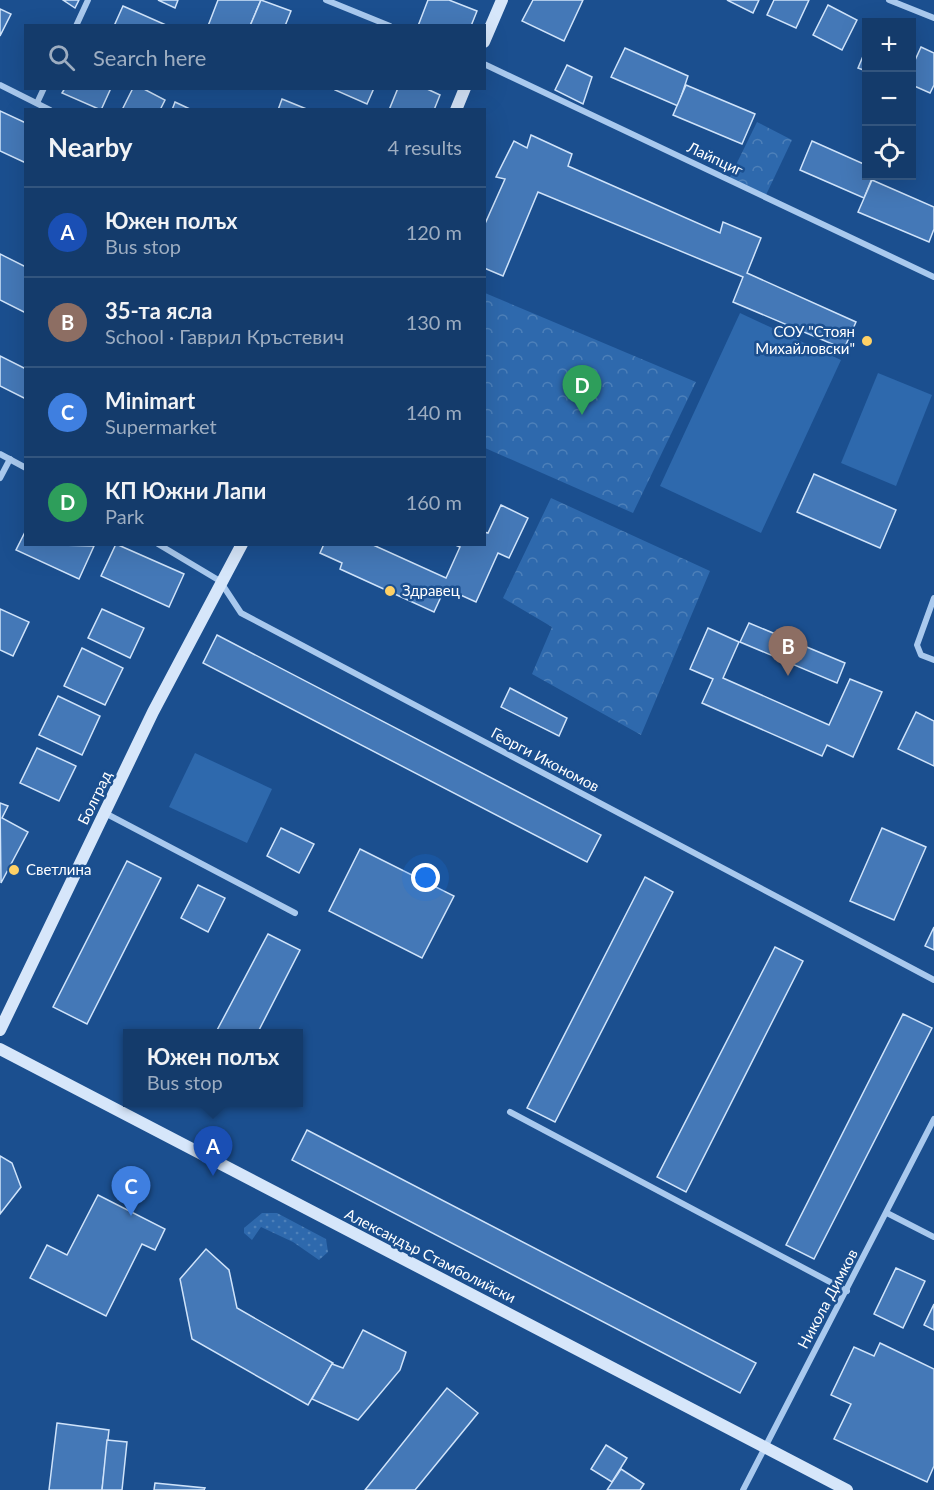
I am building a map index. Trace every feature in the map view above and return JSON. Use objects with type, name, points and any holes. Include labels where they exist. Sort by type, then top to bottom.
[{"type":"street","points":[[77,24],[88,0]]},
{"type":"street","points":[[326,0],[385,24]]},
{"type":"street","points":[[486,37],[502,0]]},
{"type":"street","points":[[889,0],[934,18]]},
{"type":"street","name":"Лайпциг","points":[[486,65],[934,277]]},
{"type":"street","points":[[0,85],[46,108]]},
{"type":"street","points":[[37,103],[43,90]]},
{"type":"street","points":[[457,108],[464,90]]},
{"type":"street","points":[[0,454],[24,467]]},
{"type":"street","points":[[0,478],[10,459]]},
{"type":"street","name":"Георги Икономов","points":[[161,546],[220,580],[241,613],[934,980]]},
{"type":"street","name":"Болград","points":[[0,1030],[220,580],[241,546]]},
{"type":"street","points":[[934,598],[917,645],[921,655],[934,660]]},
{"type":"street","points":[[105,812],[295,913]]},
{"type":"street","name":"Александър Стамболийски","points":[[0,1049],[765,1445],[847,1490]]},
{"type":"street","points":[[510,1112],[847,1291]]},
{"type":"street","name":"Никола Димков","points":[[743,1490],[934,1119]]},
{"type":"street","points":[[887,1213],[934,1237]]},
{"type":"green space","points":[[757,122],[792,140],[765,197],[729,179]]},
{"type":"green space","points":[[486,293],[696,382],[633,513],[486,448]]},
{"type":"green space","points":[[740,313],[841,360],[761,533],[660,486]]},
{"type":"green space","points":[[878,373],[932,395],[896,486],[841,463]]},
{"type":"green space","points":[[551,498],[710,571],[641,735],[532,674],[552,627],[503,598]]},
{"type":"green space","points":[[195,753],[272,789],[247,843],[169,807]]},
{"type":"green space","points":[[262,1213],[277,1213],[326,1239],[328,1252],[319,1260],[293,1242],[261,1227],[252,1240],[244,1233],[244,1228]]},
{"type":"building","points":[[63,0],[79,0],[75,8]]},
{"type":"building","points":[[158,0],[178,0],[175,8]]},
{"type":"building","points":[[218,0],[261,0],[251,24],[209,24]]},
{"type":"building","points":[[261,0],[291,11],[286,24],[251,24]]},
{"type":"building","points":[[428,0],[449,0],[477,11],[472,24],[419,24]]},
{"type":"building","points":[[533,0],[583,0],[564,41],[522,21]]},
{"type":"building","points":[[727,0],[759,0],[753,13]]},
{"type":"building","points":[[774,0],[809,0],[796,28],[767,15]]},
{"type":"building","points":[[828,5],[857,20],[842,50],[813,35]]},
{"type":"building","points":[[123,6],[164,24],[115,24]]},
{"type":"building","points":[[0,9],[11,14],[0,36]]},
{"type":"building","points":[[921,47],[934,53],[934,85],[930,93],[916,87],[916,58]]},
{"type":"building","points":[[625,48],[688,76],[678,106],[611,77]]},
{"type":"building","points":[[567,65],[592,77],[583,104],[555,90]]},
{"type":"building","points":[[686,85],[755,114],[742,144],[673,115]]},
{"type":"building","points":[[64,90],[110,90],[102,108],[96,108],[62,93]]},
{"type":"building","points":[[132,90],[146,90],[165,100],[161,108],[123,108]]},
{"type":"building","points":[[335,90],[373,90],[367,104]]},
{"type":"building","points":[[397,90],[429,90],[440,95],[435,108],[390,108]]},
{"type":"building","points":[[282,99],[304,108],[279,108]]},
{"type":"building","points":[[175,102],[188,108],[173,108]]},
{"type":"building","points":[[0,111],[24,122],[24,162],[0,151]]},
{"type":"building","points":[[531,135],[572,154],[568,166],[720,233],[723,222],[761,238],[747,273],[856,322],[844,349],[733,302],[743,277],[538,192],[503,276],[486,269],[486,222],[505,179],[496,177],[514,141],[527,148]]},
{"type":"building","points":[[812,141],[862,163],[862,180],[871,180],[864,198],[800,170]]},
{"type":"building","points":[[872,180],[934,207],[934,229],[929,242],[858,212]]},
{"type":"building","points":[[0,254],[24,266],[24,312],[0,300]]},
{"type":"building","points":[[0,356],[24,368],[24,398],[0,386]]},
{"type":"building","points":[[814,474],[896,510],[880,548],[797,512]]},
{"type":"building","points":[[501,505],[528,518],[509,558],[498,553],[476,602],[445,588],[434,612],[340,569],[342,563],[320,553],[323,546],[375,546],[446,578],[460,547],[458,546],[486,546],[486,532],[488,533]]},
{"type":"building","points":[[24,534],[24,546],[94,546],[79,579],[16,550]]},
{"type":"building","points":[[115,546],[121,546],[184,574],[169,607],[101,576]]},
{"type":"building","points":[[0,609],[29,622],[13,656],[0,650]]},
{"type":"building","points":[[102,609],[144,628],[130,658],[88,638]]},
{"type":"building","points":[[749,623],[845,663],[837,683],[740,642]]},
{"type":"building","points":[[708,628],[739,642],[723,678],[829,725],[850,679],[882,692],[853,757],[827,745],[822,756],[702,703],[713,679],[690,669]]},
{"type":"building","points":[[217,635],[601,835],[587,862],[203,663]]},
{"type":"building","points":[[82,648],[123,668],[105,705],[64,686]]},
{"type":"building","points":[[510,688],[567,718],[559,736],[501,707]]},
{"type":"building","points":[[58,696],[100,716],[82,755],[39,735]]},
{"type":"building","points":[[916,712],[934,721],[934,766],[898,749]]},
{"type":"building","points":[[37,748],[76,766],[59,801],[20,783]]},
{"type":"building","points":[[0,803],[8,806],[2,818],[28,832],[1,883]]},
{"type":"building","points":[[281,828],[314,844],[299,873],[267,856]]},
{"type":"building","points":[[882,828],[926,847],[894,920],[850,901]]},
{"type":"building","points":[[360,849],[454,896],[422,958],[329,911]]},
{"type":"building","points":[[127,861],[161,878],[87,1024],[53,1007]]},
{"type":"building","points":[[645,877],[673,892],[555,1122],[527,1108]]},
{"type":"building","points":[[198,885],[225,898],[208,932],[181,918]]},
{"type":"building","points":[[934,927],[934,950],[925,946]]},
{"type":"building","points":[[268,934],[300,950],[260,1029],[218,1029]]},
{"type":"building","points":[[775,947],[803,961],[686,1192],[657,1177]]},
{"type":"building","points":[[903,1014],[932,1028],[814,1259],[786,1245]]},
{"type":"building","points":[[307,1130],[756,1363],[740,1393],[292,1160]]},
{"type":"building","points":[[0,1156],[12,1163],[21,1187],[0,1214]]},
{"type":"building","points":[[98,1195],[165,1229],[155,1250],[142,1244],[106,1316],[30,1278],[47,1245],[67,1255]]},
{"type":"building","points":[[206,1249],[229,1270],[237,1308],[333,1363],[308,1405],[192,1339],[180,1279]]},
{"type":"building","points":[[896,1268],[925,1281],[903,1328],[874,1314]]},
{"type":"building","points":[[934,1304],[934,1330],[924,1325]]},
{"type":"building","points":[[363,1330],[406,1352],[400,1370],[358,1420],[312,1399],[332,1364],[343,1368]]},
{"type":"building","points":[[880,1343],[934,1369],[934,1466],[927,1482],[834,1439],[851,1404],[831,1395],[854,1347],[874,1356]]},
{"type":"building","points":[[447,1388],[478,1413],[415,1490],[365,1490]]},
{"type":"building","points":[[57,1423],[109,1430],[102,1490],[49,1490]]},
{"type":"building","points":[[107,1440],[127,1442],[122,1490],[102,1490]]},
{"type":"building","points":[[606,1445],[627,1458],[612,1482],[591,1469]]},
{"type":"building","points":[[621,1469],[644,1484],[640,1490],[607,1490]]},
{"type":"building","points":[[155,1483],[205,1488],[204,1490],[154,1490]]},
{"type":"place","name":"СОУ \"Стоян Михайловски\"","points":[[867,341]]},
{"type":"place","name":"КП Южни Лапи","points":[[582,415]]},
{"type":"place","name":"Здравец","points":[[390,591]]},
{"type":"place","name":"35-та ясла","points":[[788,676]]},
{"type":"place","name":"Светлина","points":[[14,870]]},
{"type":"place","name":"Южен полъх","points":[[213,1176]]},
{"type":"place","name":"Minimart","points":[[131,1216]]}]
